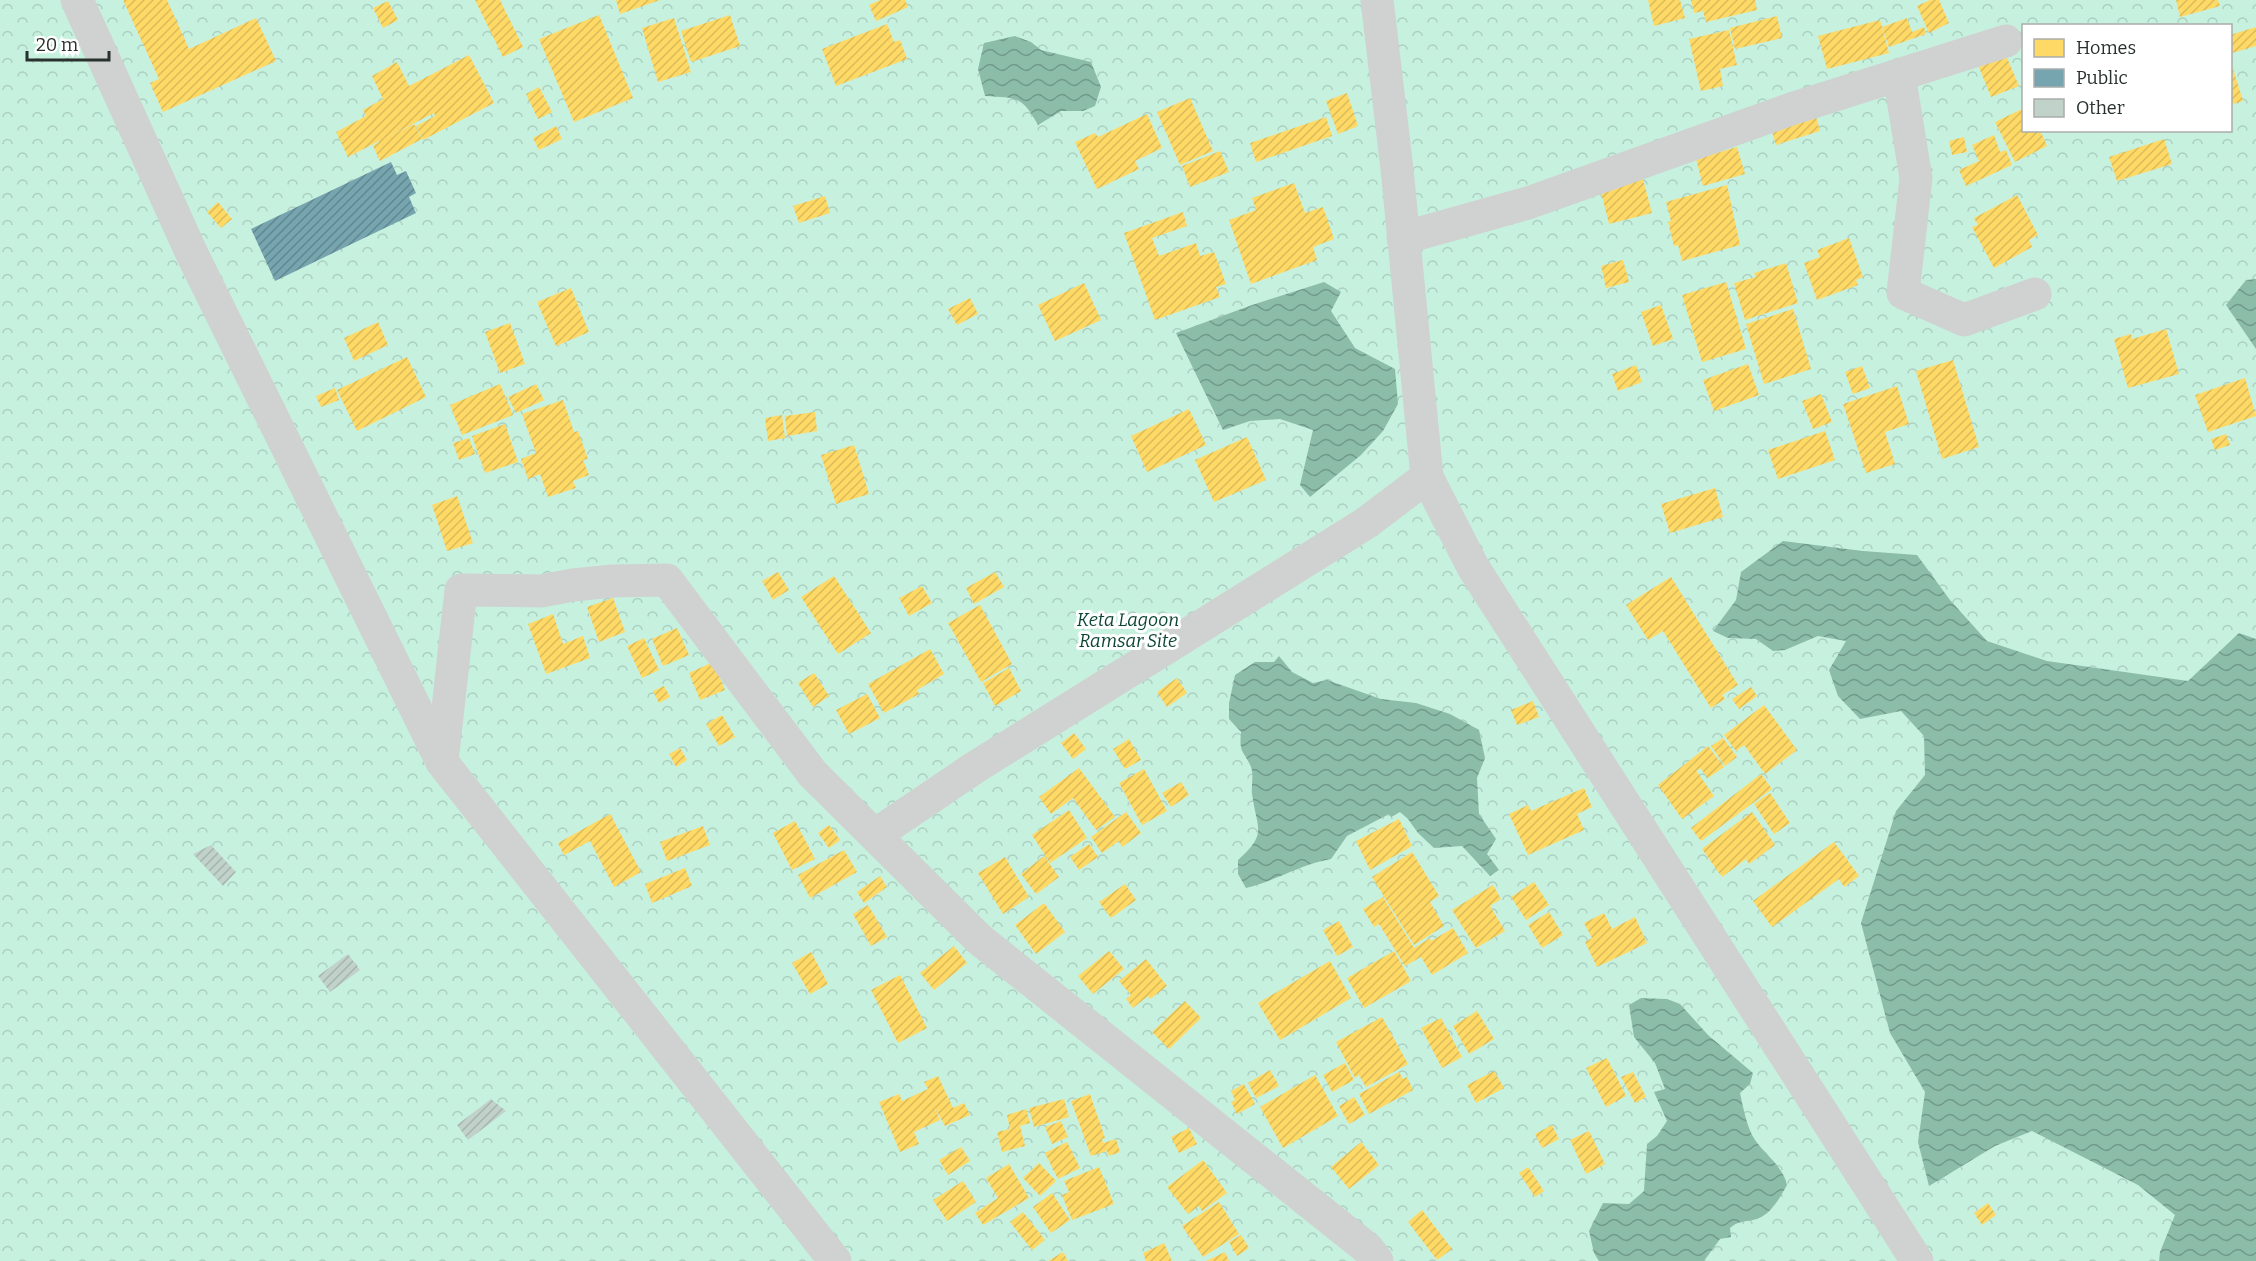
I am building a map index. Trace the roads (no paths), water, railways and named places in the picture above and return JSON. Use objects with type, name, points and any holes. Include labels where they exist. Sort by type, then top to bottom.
[{"type":"street","points":[[77,0],[192,254],[442,762],[835,1261]]},
{"type":"street","points":[[1377,0],[1426,477],[1473,567],[1917,1261]]},
{"type":"street","points":[[1403,238],[1528,203],[1794,108],[2006,41]]},
{"type":"street","points":[[1899,75],[1916,178],[1903,293],[1964,320],[2035,294]]},
{"type":"street","points":[[875,835],[974,768],[1366,523],[1426,477]]},
{"type":"street","points":[[442,762],[461,590],[541,591],[613,581],[667,580],[812,773],[979,939],[1368,1249],[1377,1261]]},
{"type":"water","points":[[1015,36],[1031,42],[1041,50],[1091,62],[1101,87],[1095,106],[1083,111],[1061,111],[1038,125],[1018,100],[985,96],[978,69],[984,43]]},
{"type":"water","points":[[2256,279],[2256,349],[2226,305],[2246,280]]},
{"type":"water","points":[[1324,282],[1341,292],[1331,311],[1355,348],[1395,369],[1398,404],[1383,431],[1361,455],[1310,497],[1300,485],[1313,430],[1280,419],[1250,421],[1223,430],[1176,333]]},
{"type":"water","points":[[1783,541],[1917,555],[1950,600],[1987,641],[2047,661],[2188,681],[2239,633],[2256,639],[2256,1261],[2159,1261],[2160,1252],[2175,1215],[2138,1185],[2032,1131],[1995,1146],[1929,1186],[1918,1142],[1925,1092],[1890,1033],[1861,923],[1896,811],[1925,775],[1924,736],[1901,711],[1860,719],[1838,696],[1829,670],[1846,641],[1818,636],[1785,650],[1773,651],[1756,639],[1728,638],[1713,631],[1736,600],[1741,572]]},
{"type":"water","points":[[1279,656],[1292,672],[1313,683],[1327,680],[1381,699],[1416,703],[1450,714],[1479,730],[1485,758],[1477,778],[1479,814],[1496,839],[1487,854],[1499,870],[1490,876],[1462,846],[1434,848],[1400,812],[1391,817],[1389,814],[1347,836],[1331,859],[1246,888],[1238,874],[1238,860],[1254,843],[1258,824],[1252,794],[1252,770],[1241,748],[1241,732],[1229,719],[1229,703],[1235,675],[1255,662],[1274,662]]},
{"type":"water","points":[[1641,998],[1667,999],[1680,1004],[1708,1035],[1753,1073],[1750,1084],[1740,1093],[1746,1120],[1752,1135],[1777,1165],[1787,1185],[1769,1211],[1759,1218],[1741,1222],[1730,1228],[1731,1237],[1720,1239],[1704,1261],[1599,1261],[1594,1253],[1589,1231],[1603,1203],[1629,1204],[1644,1191],[1647,1144],[1657,1136],[1667,1121],[1654,1092],[1665,1089],[1655,1063],[1634,1037],[1629,1005]]},
{"type":"park label","name":"Keta Lagoon Ramsar Site","points":[[1128,630]]}]
